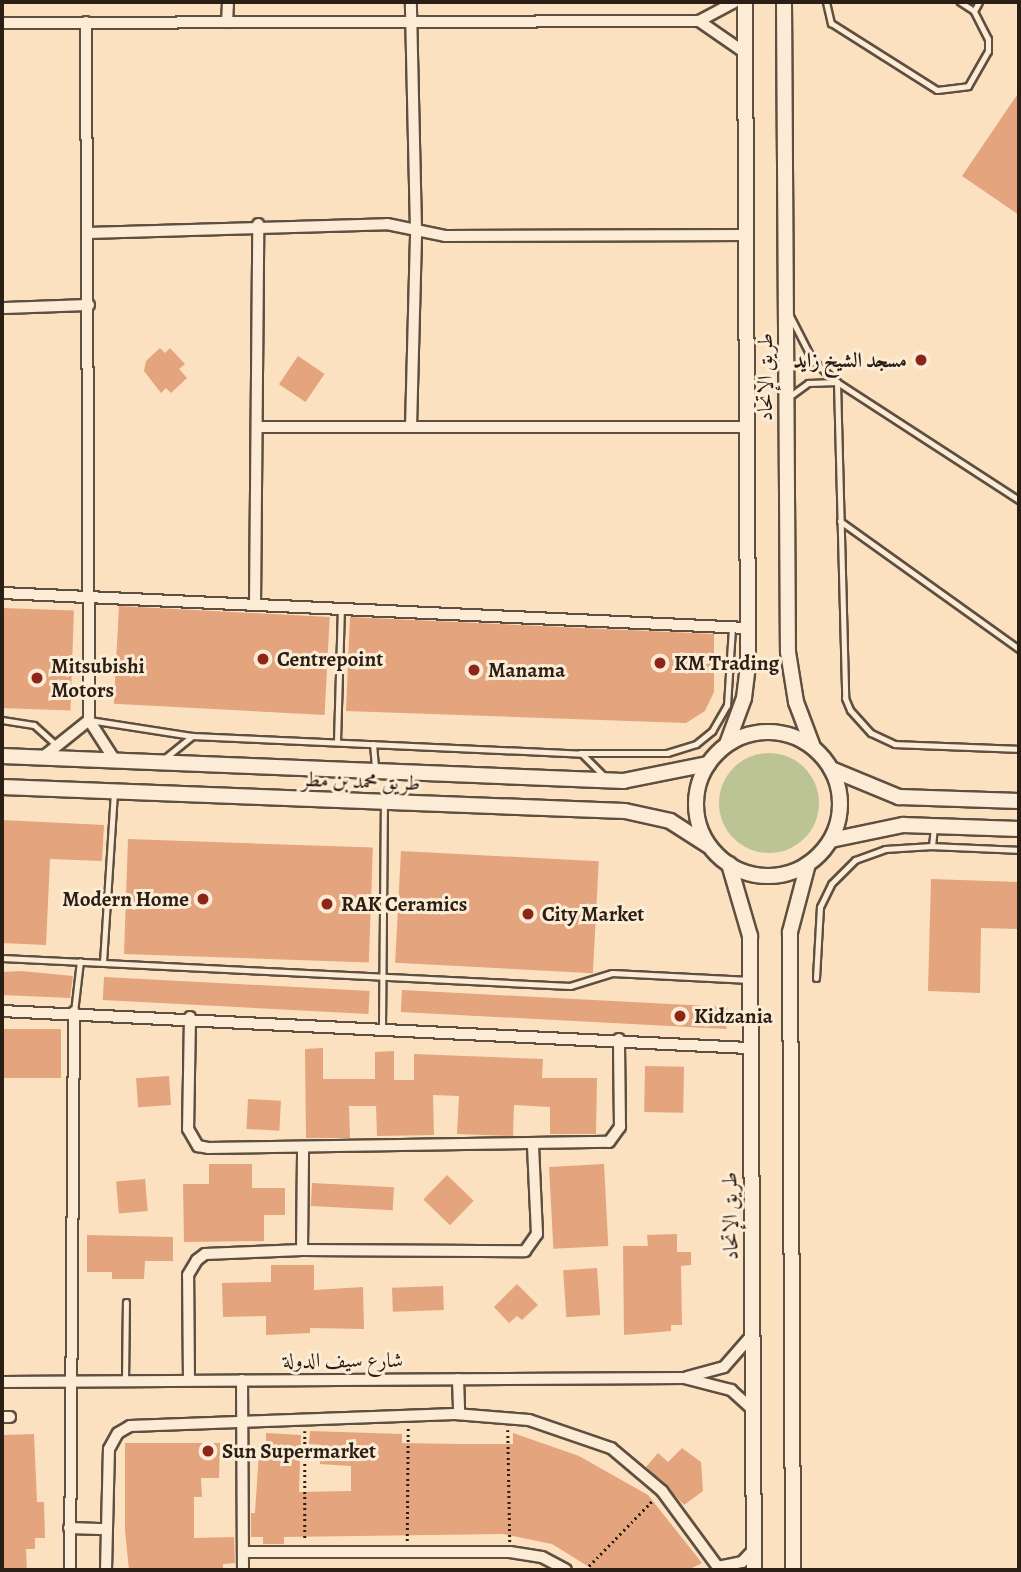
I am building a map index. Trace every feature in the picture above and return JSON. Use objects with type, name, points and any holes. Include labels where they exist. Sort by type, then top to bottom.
[{"type":"street","points":[[227,22],[228,2]]},
{"type":"street","points":[[411,2],[416,230],[411,427]]},
{"type":"street","points":[[2,23],[699,21],[734,2]]},
{"type":"street","name":"طريق اﻹتحاد","points":[[727,744],[745,689],[740,628],[747,427],[745,2]]},
{"type":"street","name":"طريق اﻹتحاد","points":[[784,2],[788,652],[794,693],[813,747]]},
{"type":"street","points":[[699,21],[744,52]]},
{"type":"street","points":[[86,22],[89,720],[114,759]]},
{"type":"street","points":[[255,605],[258,224]]},
{"type":"street","points":[[88,233],[258,224],[387,224],[445,236],[747,235]]},
{"type":"street","points":[[2,308],[89,305]]},
{"type":"street","points":[[257,427],[747,427]]},
{"type":"street","points":[[2,593],[740,628]]},
{"type":"street","points":[[43,757],[60,747],[89,720]]},
{"type":"street","points":[[771,732],[813,747],[831,769],[840,805],[831,840],[808,864],[777,876],[760,876],[729,864],[709,846],[696,814],[700,779],[708,764],[727,744],[771,732]]},
{"type":"street","name":"طريق محمد بن مطر","points":[[2,756],[608,781],[648,779],[708,764]]},
{"type":"street","points":[[831,769],[900,797],[1019,801]]},
{"type":"street","name":"طريق محمد بن مطر","points":[[2,787],[647,814],[670,821],[709,846]]},
{"type":"street","points":[[831,840],[903,825],[1019,829]]},
{"type":"street","name":"طريق اﻹتحاد","points":[[729,864],[750,936],[748,1048],[754,1570]]},
{"type":"street","points":[[793,1570],[790,932],[808,864]]},
{"type":"street","points":[[2,1011],[190,1017],[748,1048]]},
{"type":"street","points":[[70,1570],[68,1381],[74,1012]]},
{"type":"street","points":[[190,1017],[188,1129],[198,1146],[601,1144],[615,1136],[620,1127],[618,1039]]},
{"type":"street","points":[[189,1380],[191,1266],[205,1254],[302,1250],[525,1251],[537,1234],[533,1146]]},
{"type":"street","points":[[302,1250],[303,1147]]},
{"type":"street","name":"شارع سيف الدولة","points":[[684,1378],[724,1367],[752,1334]]},
{"type":"street","name":"شارع سيف الدولة","points":[[2,1382],[684,1378],[731,1390],[753,1410]]},
{"type":"street","points":[[458,1379],[459,1414]]},
{"type":"street","points":[[242,1380],[243,1570]]},
{"type":"street","points":[[106,1570],[109,1449],[118,1433],[130,1426],[305,1417],[459,1414],[507,1418],[561,1429],[611,1448],[662,1491],[719,1569],[742,1562],[753,1550]]},
{"type":"street","points":[[69,1528],[107,1529]]},
{"type":"street","points":[[243,1552],[510,1552],[542,1557],[566,1570]]},
{"type":"lane","points":[[826,2],[831,23],[937,90],[968,86],[988,51],[988,39],[974,11],[960,2]]},
{"type":"lane","points":[[974,11],[979,2]]},
{"type":"lane","points":[[786,308],[813,361],[837,382],[1019,500]]},
{"type":"lane","points":[[786,401],[808,383],[837,382]]},
{"type":"lane","points":[[837,382],[845,698],[850,710],[871,733],[895,744],[1019,749]]},
{"type":"lane","points":[[840,521],[1019,649]]},
{"type":"lane","points":[[337,741],[341,609]]},
{"type":"lane","points":[[568,753],[667,752],[696,744],[712,731],[727,705],[740,628]]},
{"type":"lane","points":[[2,720],[34,725],[60,747]]},
{"type":"lane","points":[[89,720],[192,736],[582,754],[608,781]]},
{"type":"lane","points":[[161,761],[192,736]]},
{"type":"lane","points":[[373,744],[376,771]]},
{"type":"lane","points":[[103,962],[114,792]]},
{"type":"lane","points":[[382,1027],[384,804]]},
{"type":"lane","points":[[932,846],[934,825]]},
{"type":"lane","points":[[816,978],[820,907],[838,874],[875,852],[932,846],[1019,850]]},
{"type":"lane","points":[[2,958],[570,986],[612,973],[750,980]]},
{"type":"lane","points":[[74,1012],[80,961]]},
{"type":"lane","points":[[125,1381],[126,1302]]},
{"type":"path","points":[[407,1552],[408,1416]]},
{"type":"path","points":[[305,1417],[306,1550]]},
{"type":"path","points":[[507,1418],[510,1552]]},
{"type":"path","points":[[585,1570],[662,1491]]},
{"type":"green space","points":[[769,753],[788,757],[805,767],[815,784],[819,803],[815,822],[805,839],[788,849],[769,853],[750,849],[733,839],[723,822],[719,803],[723,784],[733,767],[750,757]]},
{"type":"building","points":[[1019,92],[1019,215],[962,176]]},
{"type":"building","points":[[160,348],[165,353],[170,348],[185,364],[179,369],[187,378],[171,393],[166,388],[161,393],[144,371],[146,361]]},
{"type":"building","points":[[298,356],[325,374],[306,402],[279,384]]},
{"type":"building","points":[[119,606],[330,617],[325,715],[114,704]]},
{"type":"building","name":"Mitsubishi Motors","points":[[2,608],[74,611],[70,710],[2,708]]},
{"type":"building","points":[[350,617],[714,634],[714,692],[705,711],[686,723],[346,711]]},
{"type":"building","points":[[2,820],[104,825],[102,861],[50,859],[46,945],[2,943]]},
{"type":"building","points":[[128,839],[373,848],[369,962],[124,954]]},
{"type":"building","points":[[401,851],[599,861],[593,973],[395,963]]},
{"type":"building","points":[[931,879],[1019,882],[1019,929],[981,928],[980,993],[928,991]]},
{"type":"building","points":[[2,972],[73,976],[70,998],[2,995]]},
{"type":"building","points":[[104,977],[370,991],[368,1014],[103,1000]]},
{"type":"building","points":[[402,990],[728,1007],[726,1029],[401,1012]]},
{"type":"building","points":[[2,1029],[61,1029],[61,1078],[2,1078]]},
{"type":"building","points":[[323,1048],[323,1079],[375,1079],[375,1052],[394,1051],[394,1080],[414,1080],[414,1054],[543,1059],[542,1078],[597,1078],[596,1134],[550,1134],[550,1107],[514,1105],[513,1136],[457,1134],[459,1096],[433,1095],[434,1135],[377,1136],[376,1106],[349,1106],[350,1138],[306,1138],[305,1049]]},
{"type":"building","points":[[645,1066],[684,1067],[683,1113],[644,1112]]},
{"type":"building","points":[[169,1076],[171,1105],[138,1107],[136,1078]]},
{"type":"building","points":[[248,1099],[281,1101],[279,1131],[246,1129]]},
{"type":"building","points":[[209,1164],[252,1164],[252,1188],[285,1188],[285,1215],[264,1215],[264,1241],[184,1242],[183,1184],[209,1184]]},
{"type":"building","points":[[604,1164],[608,1246],[553,1249],[549,1167]]},
{"type":"building","points":[[447,1175],[474,1201],[450,1225],[423,1199]]},
{"type":"building","points":[[145,1179],[148,1211],[119,1213],[116,1182]]},
{"type":"building","points":[[312,1183],[394,1187],[393,1210],[311,1206]]},
{"type":"building","points":[[677,1234],[677,1252],[691,1252],[691,1265],[681,1266],[682,1325],[671,1325],[671,1331],[624,1335],[623,1246],[648,1246],[647,1235]]},
{"type":"building","points":[[87,1235],[173,1237],[173,1261],[145,1261],[144,1279],[112,1279],[112,1272],[87,1272]]},
{"type":"building","points":[[271,1265],[314,1265],[314,1290],[363,1287],[364,1329],[310,1328],[310,1333],[266,1335],[266,1316],[223,1317],[222,1283],[271,1282]]},
{"type":"building","points":[[597,1268],[600,1315],[566,1317],[563,1270]]},
{"type":"building","points":[[517,1284],[538,1305],[522,1320],[517,1316],[509,1323],[494,1307]]},
{"type":"building","points":[[443,1286],[444,1310],[393,1312],[392,1288]]},
{"type":"building","points":[[310,1431],[402,1434],[402,1443],[458,1444],[513,1444],[513,1433],[579,1456],[648,1495],[702,1563],[688,1570],[594,1570],[552,1544],[503,1534],[284,1537],[284,1544],[263,1544],[263,1537],[251,1537],[251,1513],[255,1513],[259,1451],[266,1451],[266,1433],[301,1435],[299,1492],[351,1491],[351,1466],[320,1464],[321,1445],[309,1444]]},
{"type":"building","points":[[34,1434],[37,1502],[44,1502],[45,1538],[35,1538],[35,1549],[26,1549],[27,1570],[2,1570],[4,1435]]},
{"type":"building","points":[[125,1443],[220,1443],[219,1478],[201,1478],[202,1497],[194,1497],[194,1538],[234,1537],[235,1563],[223,1564],[223,1570],[129,1570],[125,1531]]},
{"type":"building","points":[[682,1448],[701,1462],[703,1491],[684,1505],[646,1467],[658,1453],[668,1462]]},
{"type":"place","name":"مسجد الشيخ زايد","points":[[921,360]]},
{"type":"place","name":"Centrepoint","points":[[263,659]]},
{"type":"place","name":"KM Trading","points":[[660,663]]},
{"type":"place","name":"Manama","points":[[474,670]]},
{"type":"place","name":"Mitsubishi Motors","points":[[37,678]]},
{"type":"place","name":"Modern Home","points":[[203,899]]},
{"type":"place","name":"RAK Ceramics","points":[[327,904]]},
{"type":"place","name":"City Market","points":[[528,914]]},
{"type":"place","name":"Kidzania","points":[[680,1016]]},
{"type":"place","name":"Sun Supermarket","points":[[208,1451]]}]
